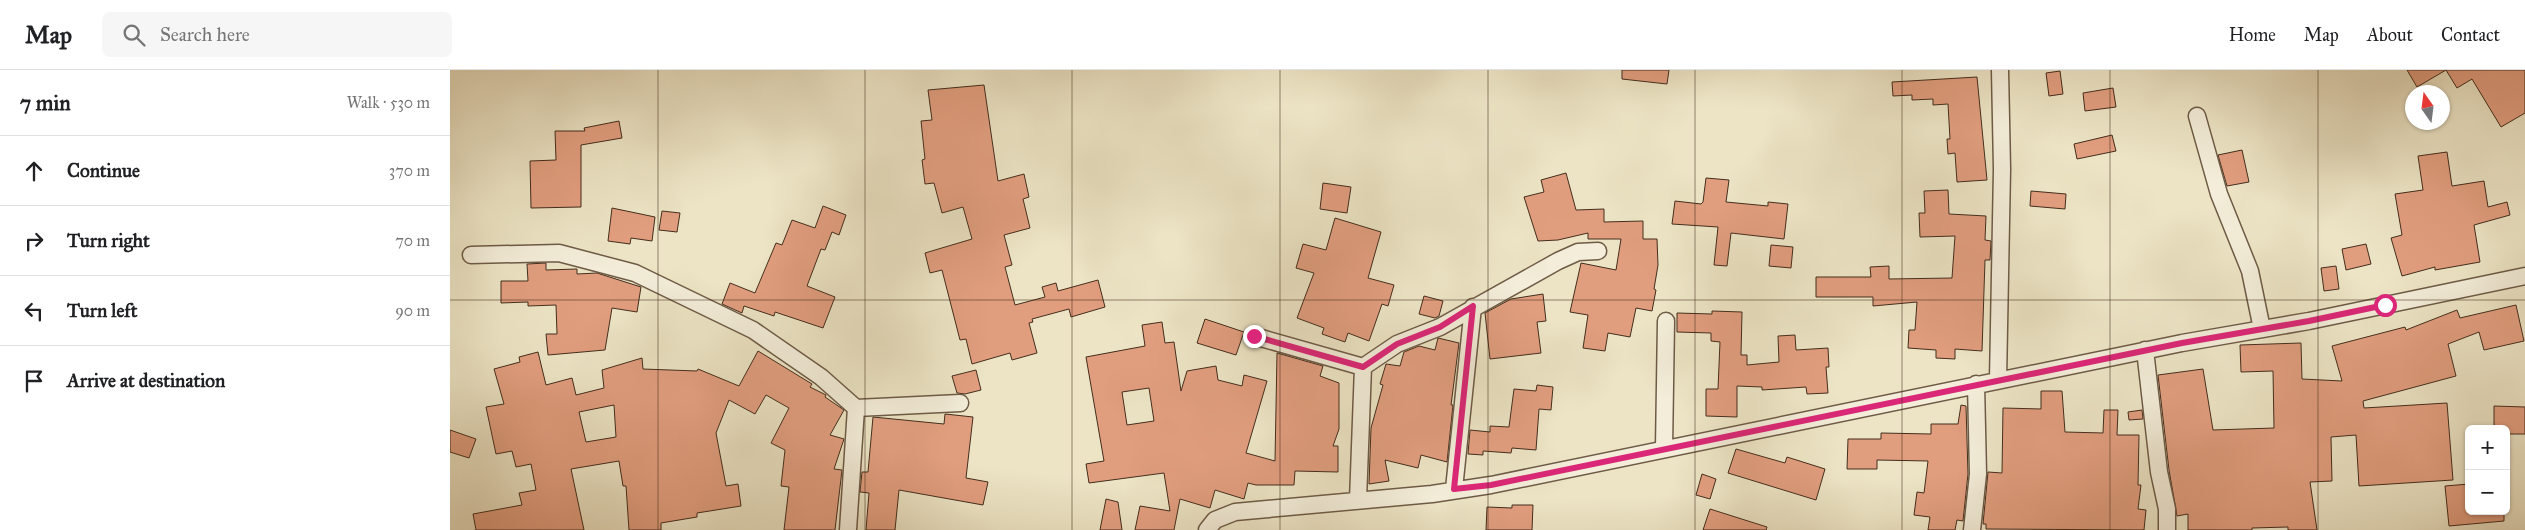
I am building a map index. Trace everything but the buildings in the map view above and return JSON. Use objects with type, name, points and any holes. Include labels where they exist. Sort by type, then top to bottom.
[{"type":"street","points":[[1998,380],[2002,169],[2000,70]]},
{"type":"street","points":[[2197,116],[2219,194],[2250,271],[2262,329]]},
{"type":"street","points":[[1254,336],[1363,367],[1397,344],[1440,327],[1473,306],[1558,261],[1578,252],[1598,251]]},
{"type":"street","points":[[471,255],[559,253],[635,273],[753,330],[821,377],[856,408],[960,402]]},
{"type":"street","points":[[1207,530],[1215,520],[1234,512],[1432,494],[1454,489],[1491,485],[1976,384],[2525,276]]},
{"type":"street","points":[[1454,489],[1473,306]]},
{"type":"street","points":[[1664,448],[1666,320]]},
{"type":"street","points":[[2145,350],[2159,472],[2167,509],[2167,530]]},
{"type":"street","points":[[1358,500],[1363,367]]},
{"type":"street","points":[[1972,530],[1978,474],[1976,384]]},
{"type":"street","points":[[848,530],[856,408]]},
{"type":"route","points":[[1254,336],[1363,367],[1397,344],[1440,327],[1473,306],[1454,489],[1491,485],[2182,343],[2309,321],[2385,305]]}]
